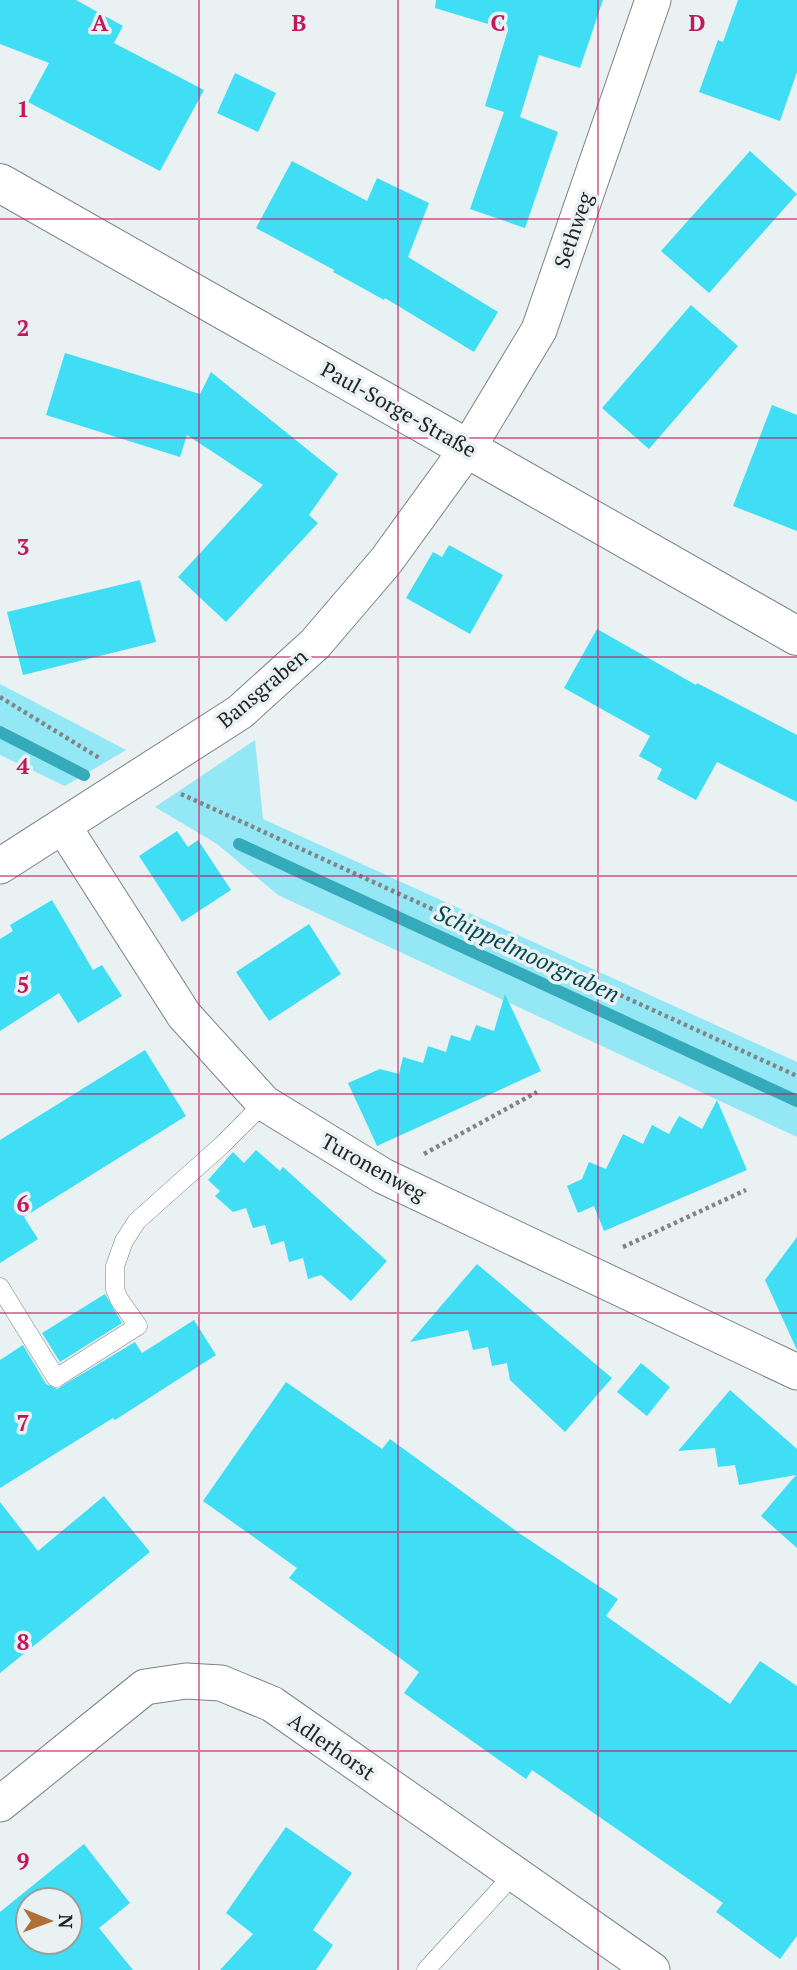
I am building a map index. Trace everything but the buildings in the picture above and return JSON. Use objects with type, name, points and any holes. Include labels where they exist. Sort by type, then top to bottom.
[{"type":"street","name":"Sethweg","points":[[468,448],[539,330],[653,0]]},
{"type":"street","name":"Paul-Sorge-Straße","points":[[0,183],[797,636]]},
{"type":"street","name":"Bansgraben","points":[[0,866],[240,712],[315,643],[386,561],[468,448]]},
{"type":"street","name":"Turonenweg","points":[[63,826],[184,1015],[264,1103],[383,1176],[797,1373]]},
{"type":"street","name":"Adlerhorst","points":[[0,1804],[145,1687],[186,1681],[221,1683],[272,1704],[652,1970]]},
{"type":"lane","points":[[0,1287],[56,1378],[138,1326],[114,1289],[115,1266],[124,1241],[137,1221],[222,1145],[264,1103]]},
{"type":"lane","points":[[426,1970],[514,1874]]},
{"type":"path","points":[[0,697],[135,779]]},
{"type":"path","points":[[169,789],[797,1076]]},
{"type":"path","points":[[383,1176],[537,1092]]},
{"type":"path","points":[[577,1269],[746,1189]]},
{"type":"shaded area","points":[[0,684],[126,750],[65,786],[0,755]]},
{"type":"shaded area","points":[[255,740],[263,819],[797,1062],[797,1137],[278,895],[217,844],[155,807]]},
{"type":"waterway","name":"Schippelmoorgraben","points":[[0,732],[84,775]]},
{"type":"waterway","name":"Schippelmoorgraben","points":[[239,844],[797,1101]]}]
